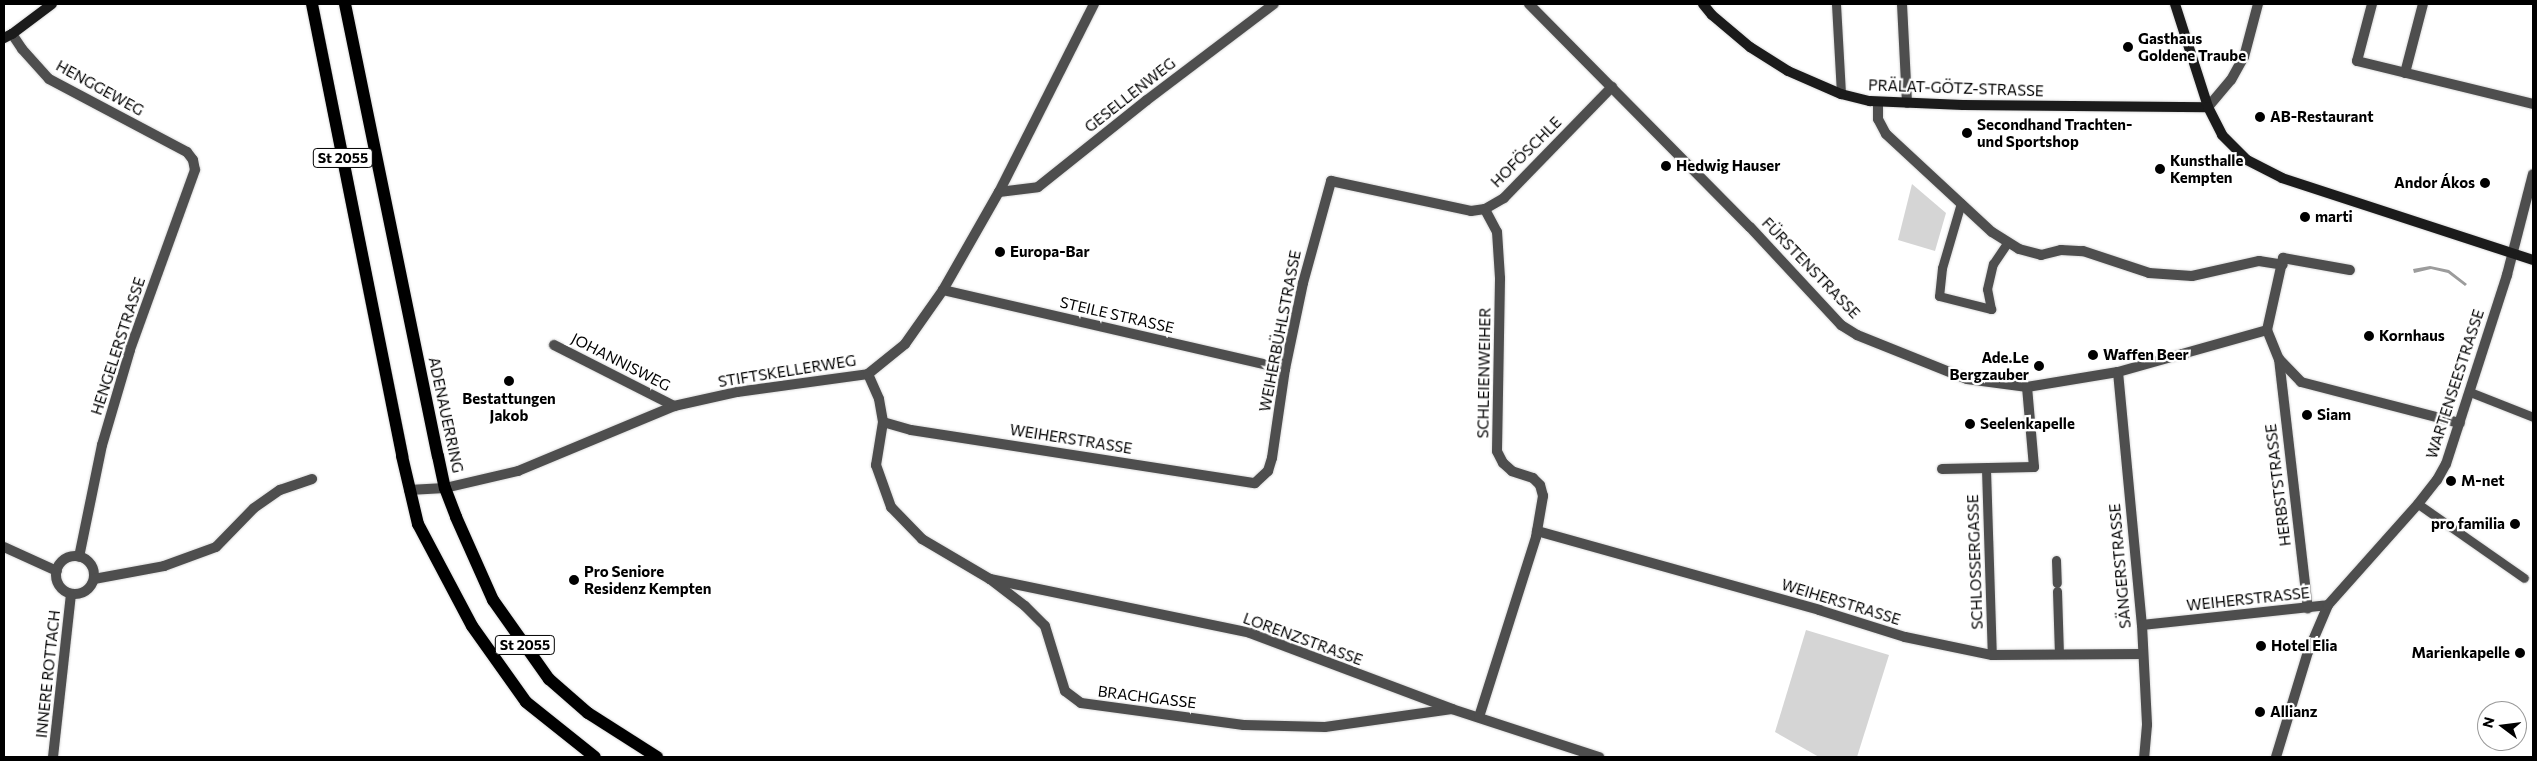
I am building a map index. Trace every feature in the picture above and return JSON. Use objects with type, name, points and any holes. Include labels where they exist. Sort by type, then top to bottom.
[{"type":"main road","name":"St 2055","points":[[312,4],[409,490],[418,524],[426,543],[472,626],[526,702],[595,757]]},
{"type":"main road","name":"ADENAUERRING","points":[[346,4],[446,488],[456,517],[493,600],[549,679],[588,713],[657,757]]},
{"type":"street","points":[[8,36],[52,4]]},
{"type":"street","name":"STIFTSKELLERWEG","points":[[409,490],[446,488],[518,471],[674,406],[737,392],[868,374],[905,344],[943,290],[999,192],[1094,4]]},
{"type":"street","name":"GESELLENWEG","points":[[999,192],[1038,187],[1147,100],[1274,4]]},
{"type":"street","name":"FÜRSTENSTRASSE","points":[[1529,4],[1750,228],[1841,325],[1857,335],[1967,379],[2027,387],[2118,372],[2267,330]]},
{"type":"street","name":"PRÄLAT-GÖTZ-STRASSE","points":[[1704,4],[1712,15],[1750,47],[1788,71],[1841,94],[1878,102],[2208,107]]},
{"type":"street","points":[[1902,4],[1906,103]]},
{"type":"street","points":[[2176,4],[2208,107],[2222,135],[2247,160],[2262,170],[2533,260]]},
{"type":"street","points":[[2208,107],[2231,80],[2244,57],[2258,4]]},
{"type":"street","points":[[2372,4],[2358,61],[2533,104]]},
{"type":"street","points":[[2406,73],[2423,4]]},
{"type":"street","name":"HENGGEWEG","points":[[8,36],[49,79],[186,152]]},
{"type":"street","name":"HOFÖSCHLE","points":[[1485,209],[1504,198],[1612,87]]},
{"type":"street","points":[[1878,102],[1878,119],[1886,134],[2007,243],[2019,249],[2041,255],[2061,250],[2083,251],[2149,274],[2192,276],[2259,261],[2283,265]]},
{"type":"street","name":"HENGELERSTRASSE","points":[[79,556],[102,444],[130,350],[195,170],[193,160],[186,152]]},
{"type":"street","name":"WARTENSEESTRASSE","points":[[2328,605],[2418,504],[2441,472],[2470,392],[2512,253],[2533,174]]},
{"type":"street","name":"WEIHERBÜHLSTRASSE","points":[[1255,483],[1268,471],[1272,458],[1285,369],[1303,283],[1331,181],[1471,211],[1485,209]]},
{"type":"street","name":"SCHLEIENWEIHER","points":[[1479,717],[1537,531],[1543,496],[1540,485],[1533,478],[1512,471],[1503,463],[1497,451],[1500,278],[1497,232],[1485,209]]},
{"type":"street","points":[[2350,270],[2283,258],[2283,265],[2267,330],[2278,358],[2300,382],[2460,423]]},
{"type":"street","name":"STEILE STRASSE","points":[[943,290],[1285,369]]},
{"type":"street","name":"JOHANNISWEG","points":[[554,344],[674,406]]},
{"type":"street","name":"HERBSTSTRASSE","points":[[2278,358],[2308,608]]},
{"type":"street","name":"SÄNGERSTRASSE","points":[[2118,372],[2142,625],[2147,725],[2144,757]]},
{"type":"street","name":"BRACHGASSE","points":[[868,374],[879,399],[883,422],[876,465],[891,507],[922,540],[990,579],[1024,606],[1045,626],[1065,691],[1081,703],[1244,725],[1325,727],[1452,710]]},
{"type":"street","points":[[1942,469],[2034,467],[2027,387]]},
{"type":"street","name":"WEIHERSTRASSE","points":[[883,422],[911,430],[1255,483]]},
{"type":"street","points":[[94,579],[164,566],[216,547],[254,508],[280,490],[312,479]]},
{"type":"street","name":"WEIHERSTRASSE","points":[[1537,531],[1905,636],[1992,655],[2142,654]]},
{"type":"street","points":[[4,547],[56,571]]},
{"type":"street","points":[[79,556],[88,561],[94,570],[94,579],[90,588],[81,594],[71,594],[63,590],[57,581],[56,571],[61,563],[69,557],[79,556]]},
{"type":"street","name":"LORENZSTRASSE","points":[[990,579],[1250,633],[1452,710],[1479,717],[1599,757]]},
{"type":"street","name":"INNERE ROTTACH","points":[[53,757],[71,594]]},
{"type":"street","points":[[2276,757],[2308,652],[2328,605]]},
{"type":"street","name":"WEIHERSTRASSE","points":[[2142,625],[2328,605]]},
{"type":"lane","points":[[1836,4],[1841,94]]},
{"type":"lane","points":[[1961,203],[1942,268],[1939,296],[1991,309],[1987,289],[1993,264],[2007,243]]},
{"type":"lane","points":[[2470,392],[2533,417]]},
{"type":"lane","name":"SCHLOSSERGASSE","points":[[1986,469],[1992,655]]},
{"type":"lane","points":[[2418,504],[2524,578]]},
{"type":"lane","points":[[2056,560],[2059,654]]},
{"type":"shaded area","points":[[1912,184],[1946,213],[1935,251],[1898,240]]},
{"type":"shaded area","points":[[2430,266],[2449,270],[2467,284],[2465,286],[2448,273],[2431,269],[2414,273],[2413,269]]},
{"type":"shaded area","points":[[1806,630],[1889,655],[1857,757],[1819,757],[1775,732]]},
{"type":"place","name":"Gasthaus Goldene Traube","points":[[2128,47]]},
{"type":"place","name":"AB-Restaurant","points":[[2260,117]]},
{"type":"place","name":"Secondhand Trachten- und Sportshop","points":[[1967,133]]},
{"type":"place","name":"Hedwig Hauser","points":[[1666,166]]},
{"type":"place","name":"Kunsthalle Kempten","points":[[2160,169]]},
{"type":"place","name":"Andor Ákos","points":[[2485,183]]},
{"type":"place","name":"marti","points":[[2305,217]]},
{"type":"place","name":"Europa-Bar","points":[[1000,252]]},
{"type":"place","name":"Kornhaus","points":[[2369,336]]},
{"type":"place","name":"Waffen Beer","points":[[2093,355]]},
{"type":"place","name":"Ade.Le Bergzauber","points":[[2039,366]]},
{"type":"place","name":"Bestattungen Jakob","points":[[509,381]]},
{"type":"place","name":"Siam","points":[[2307,415]]},
{"type":"place","name":"Seelenkapelle","points":[[1970,424]]},
{"type":"place","name":"M-net","points":[[2451,481]]},
{"type":"place","name":"pro familia","points":[[2515,524]]},
{"type":"place","name":"Pro Seniore Residenz Kempten","points":[[574,580]]},
{"type":"place","name":"Hotel Elia","points":[[2261,646]]},
{"type":"place","name":"Marienkapelle","points":[[2520,653]]},
{"type":"place","name":"Allianz","points":[[2260,712]]}]
